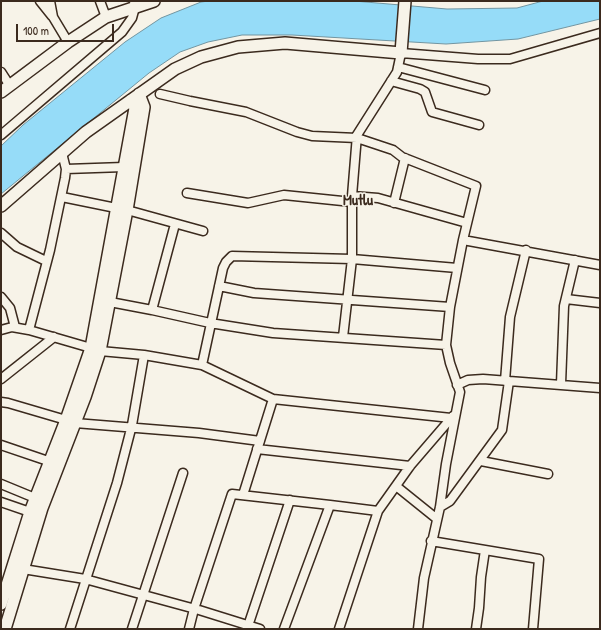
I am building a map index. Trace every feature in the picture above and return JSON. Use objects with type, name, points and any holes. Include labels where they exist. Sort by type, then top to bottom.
[{"type":"main road","points":[[6,89],[68,42],[106,17],[134,4],[152,1]]},
{"type":"main road","points":[[1,206],[86,132],[175,69],[201,57],[238,47],[285,43],[402,49],[405,1]]},
{"type":"main road","points":[[95,349],[110,302],[122,209],[124,167],[135,108],[135,97]]},
{"type":"main road","points":[[1,604],[35,498],[51,462],[85,397],[122,209],[144,107],[135,97]]},
{"type":"main road","points":[[5,629],[42,508],[71,422]]},
{"type":"street","points":[[40,1],[53,17],[68,42]]},
{"type":"street","points":[[50,1],[53,17]]},
{"type":"street","points":[[100,1],[106,17]]},
{"type":"street","points":[[1,135],[122,32],[132,18],[134,4]]},
{"type":"street","points":[[343,337],[352,258],[352,199],[357,135],[396,72],[402,49],[478,59],[510,59],[600,33]]},
{"type":"street","points":[[398,67],[485,90]]},
{"type":"street","points":[[1,72],[6,89]]},
{"type":"street","points":[[391,81],[420,89],[425,92],[432,112],[479,125]]},
{"type":"street","points":[[160,94],[246,112],[297,132],[312,136],[357,138],[393,150],[405,158],[476,186],[463,240],[450,307],[446,345],[450,363],[460,392],[454,415],[440,507],[424,578],[418,629]]},
{"type":"street","points":[[29,330],[62,197],[66,169],[62,153]]},
{"type":"street","points":[[394,203],[405,158]]},
{"type":"street","points":[[66,169],[124,167]]},
{"type":"street","points":[[187,193],[248,203],[284,195],[352,199],[378,198],[467,223]]},
{"type":"street","points":[[62,197],[122,209],[203,231]]},
{"type":"street","points":[[152,310],[175,224]]},
{"type":"street","points":[[1,233],[17,247],[46,261]]},
{"type":"street","points":[[463,240],[526,250],[600,265]]},
{"type":"street","points":[[440,507],[450,501],[481,461],[502,430],[507,381],[510,317],[526,250]]},
{"type":"street","points":[[202,365],[219,286],[226,262],[232,256],[352,258],[458,268]]},
{"type":"street","points":[[561,384],[564,306],[575,260]]},
{"type":"street","points":[[219,286],[254,293],[450,307]]},
{"type":"street","points":[[1,297],[10,308],[15,327]]},
{"type":"street","points":[[566,299],[600,303]]},
{"type":"street","points":[[110,302],[210,323],[273,333],[446,345]]},
{"type":"street","points":[[1,330],[15,327],[54,336],[95,349],[144,355],[202,365],[273,399],[454,415]]},
{"type":"street","points":[[1,379],[54,336]]},
{"type":"street","points":[[70,629],[117,483],[131,428],[144,355]]},
{"type":"street","points":[[457,385],[468,380],[483,379],[600,388]]},
{"type":"street","points":[[243,495],[273,399]]},
{"type":"street","points":[[1,402],[71,422],[199,433],[258,445],[410,466]]},
{"type":"street","points":[[339,629],[378,511],[410,466],[454,415]]},
{"type":"street","points":[[1,445],[51,462]]},
{"type":"street","points":[[481,461],[548,474]]},
{"type":"street","points":[[132,629],[183,472]]},
{"type":"street","points":[[1,484],[35,498]]},
{"type":"street","points":[[396,486],[437,519]]},
{"type":"street","points":[[189,629],[194,609],[232,494],[378,511]]},
{"type":"street","points":[[248,627],[290,500]]},
{"type":"street","points":[[1,502],[30,512]]},
{"type":"street","points":[[284,629],[330,505]]},
{"type":"street","points":[[432,541],[539,559],[533,629]]},
{"type":"street","points":[[476,629],[485,550]]},
{"type":"street","points":[[23,569],[85,579],[194,609],[248,627],[260,629]]},
{"type":"water","points":[[354,1],[447,9],[517,8],[543,1],[600,1],[600,19],[518,39],[446,44],[292,35],[242,35],[208,42],[180,52],[149,73],[1,194],[1,146],[23,125],[125,42],[161,18],[201,2]]},
{"type":"district","name":"Mutlu","points":[[358,201]]}]
